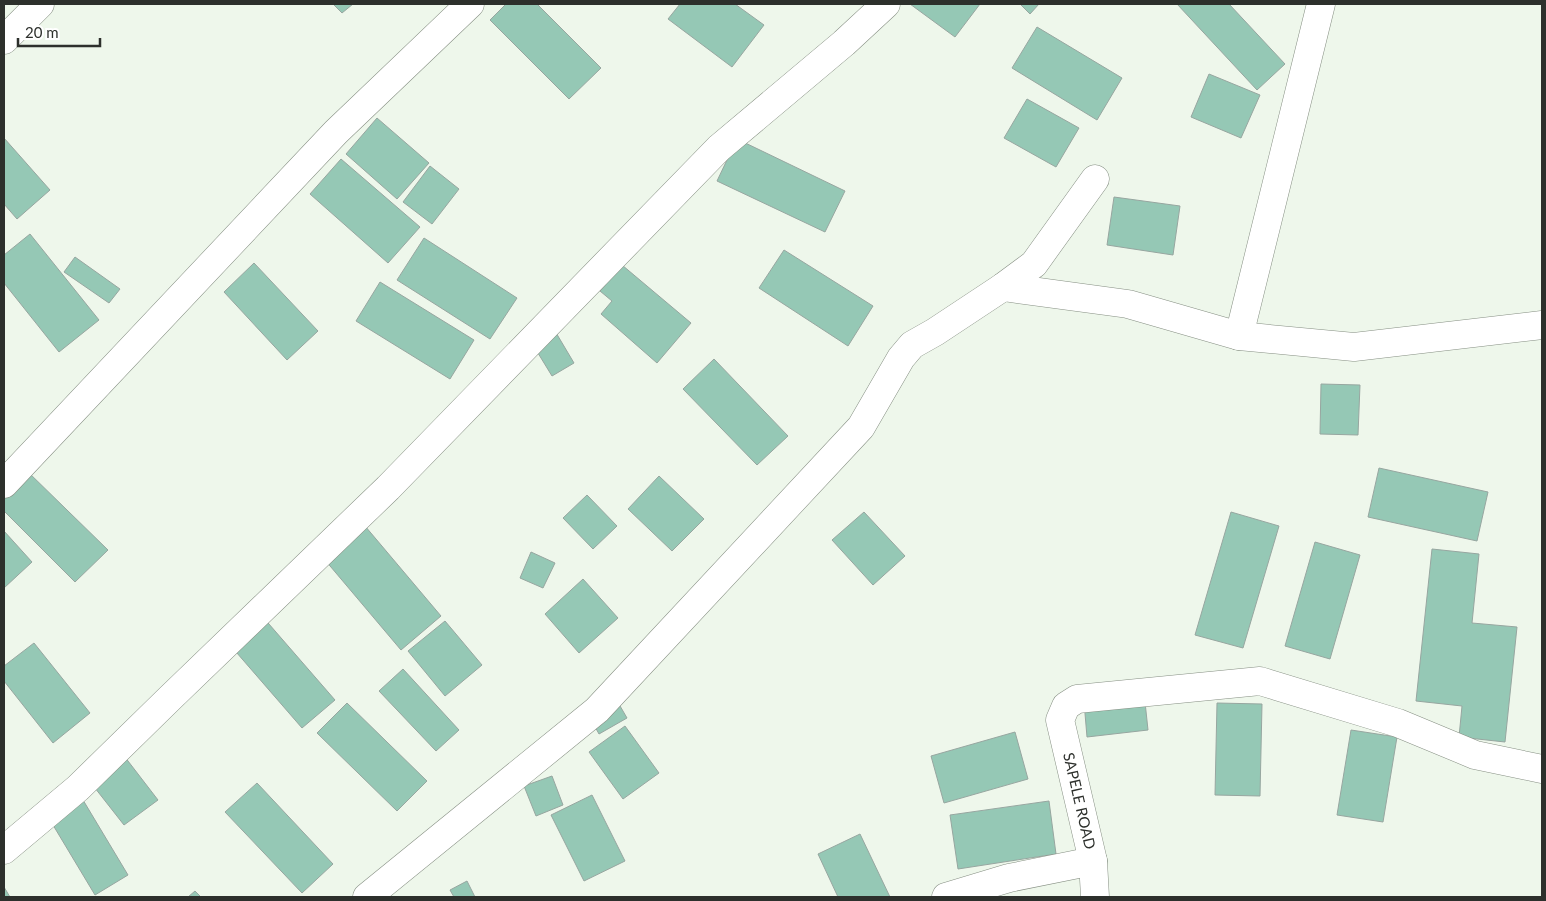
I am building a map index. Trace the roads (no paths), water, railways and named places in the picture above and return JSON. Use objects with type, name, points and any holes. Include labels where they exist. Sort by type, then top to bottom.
[{"type":"street","points":[[4,40],[40,4]]},
{"type":"street","points":[[4,484],[336,132],[470,4]]},
{"type":"street","points":[[4,850],[78,788],[388,488],[719,148],[844,43],[886,4]]},
{"type":"street","points":[[1239,336],[1321,4]]},
{"type":"street","points":[[367,897],[597,710],[862,427],[901,358],[912,345],[1003,287],[1034,264],[1095,179]]},
{"type":"street","points":[[1003,287],[1128,304],[1239,336],[1354,347],[1541,321]]},
{"type":"street","name":"SAPELE ROAD","points":[[1096,897],[1093,861],[1060,720],[1066,706],[1077,699],[1260,681],[1398,724],[1475,755],[1542,769]]},
{"type":"street","points":[[946,897],[1009,878],[1093,861]]}]
